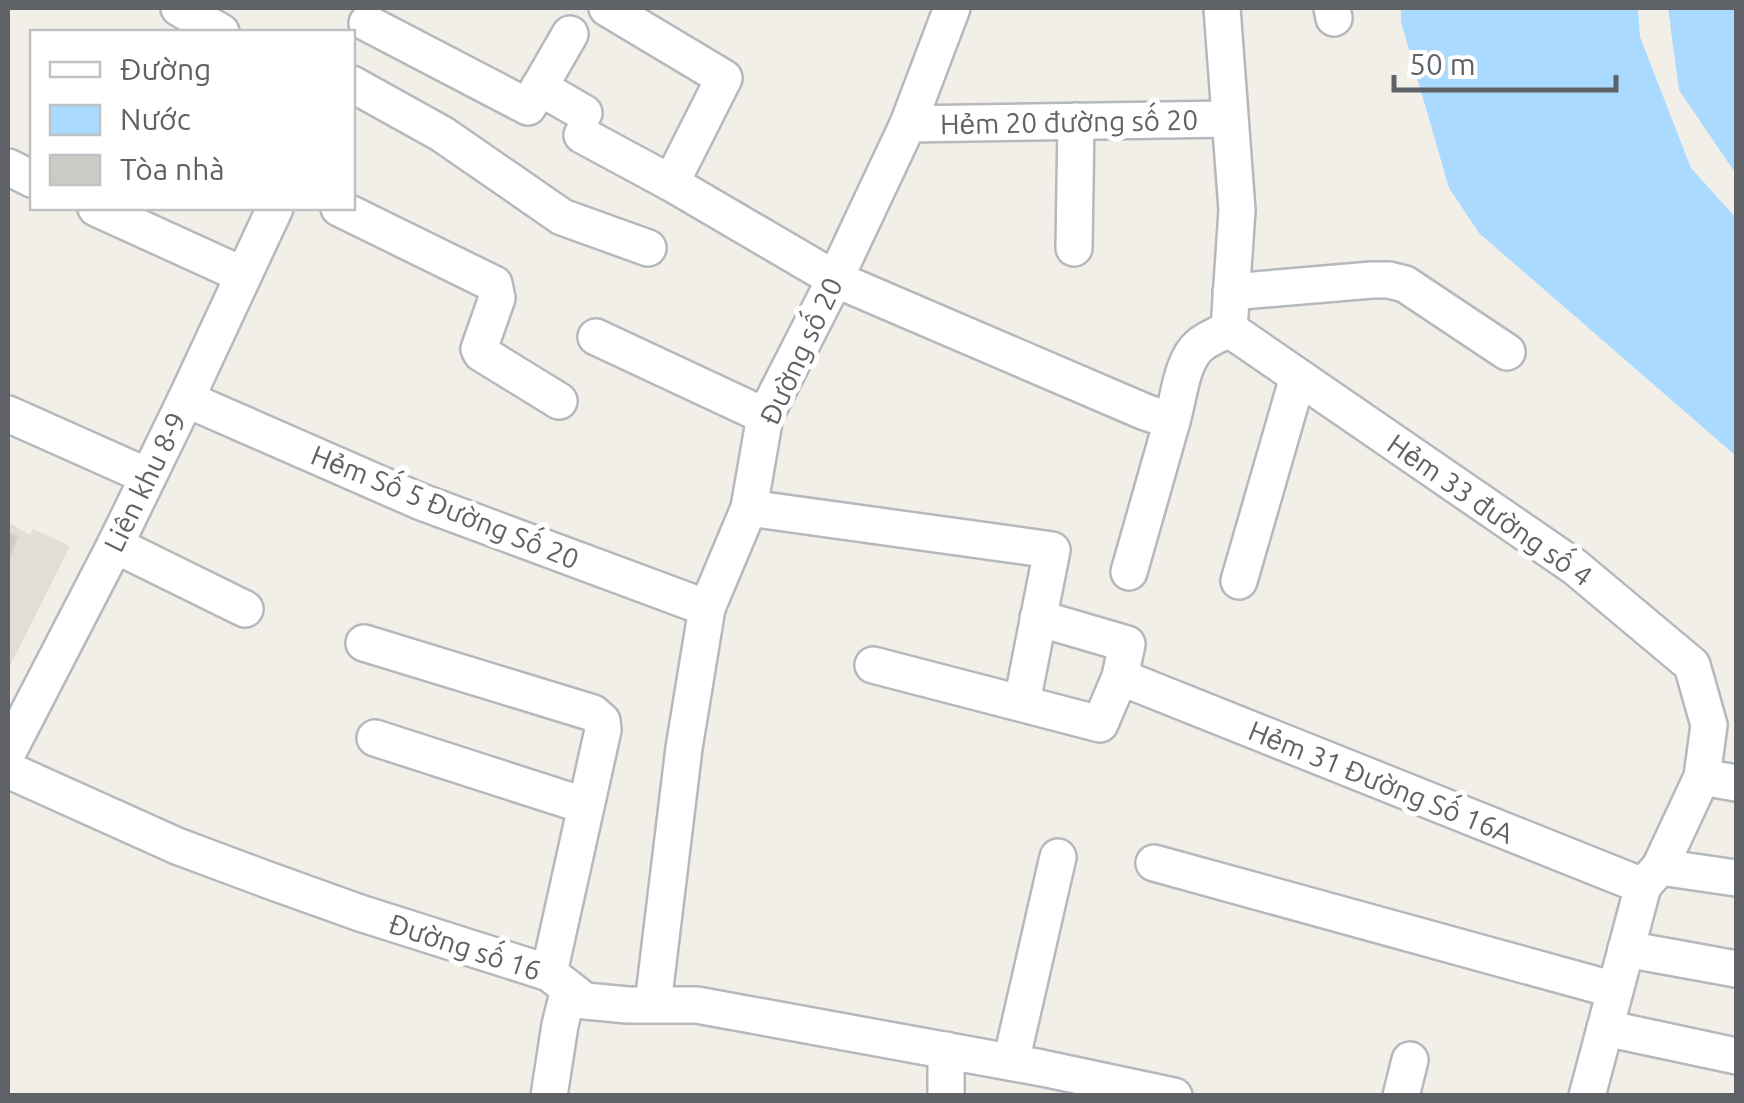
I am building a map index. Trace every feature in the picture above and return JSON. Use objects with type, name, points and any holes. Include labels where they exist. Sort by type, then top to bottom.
[{"type":"street","points":[[179,8],[218,30]]},
{"type":"street","points":[[606,8],[724,78],[671,183]]},
{"type":"street","name":"Đường số 20","points":[[653,1004],[684,748],[707,608],[749,508],[765,416],[908,124],[952,8]]},
{"type":"street","points":[[1129,572],[1180,388],[1200,345],[1229,329],[1237,210],[1222,8]]},
{"type":"street","points":[[365,28],[528,107],[570,34]]},
{"type":"street","points":[[355,86],[442,134],[562,217],[648,248]]},
{"type":"street","points":[[540,88],[583,124],[671,183],[835,278],[1172,421]]},
{"type":"street","name":"Hẻm 20 đường số 20","points":[[908,124],[1230,119]]},
{"type":"street","points":[[1074,248],[1076,121]]},
{"type":"street","points":[[100,210],[244,275]]},
{"type":"street","name":"Liên khu 8-9","points":[[8,752],[115,545],[273,210]]},
{"type":"street","points":[[343,210],[494,284],[497,298],[479,349],[481,353],[559,400]]},
{"type":"street","points":[[1232,292],[1389,280],[1405,284],[1507,352]]},
{"type":"street","name":"Hẻm 33 đường số 4","points":[[1229,329],[1575,567],[1692,665],[1720,780]]},
{"type":"street","points":[[596,337],[765,416]]},
{"type":"street","points":[[1239,582],[1298,376]]},
{"type":"street","name":"Hẻm Số 5 Đường Số 20","points":[[186,398],[419,501],[707,608]]},
{"type":"street","points":[[8,414],[148,476]]},
{"type":"street","points":[[749,508],[1052,550],[1022,702]]},
{"type":"street","points":[[115,545],[245,609]]},
{"type":"street","points":[[873,665],[1100,724],[1120,678],[1127,644],[1038,618]]},
{"type":"street","points":[[364,643],[593,713],[602,721],[559,981],[549,1096]]},
{"type":"street","name":"Hẻm 31 Đường Số 16A","points":[[1120,678],[1652,876],[1736,878]]},
{"type":"street","points":[[375,738],[586,806]]},
{"type":"street","name":"Đường số 16","points":[[8,770],[160,838],[268,880],[559,981],[585,1002],[698,1005],[946,1050],[1032,1075],[1174,1096]]},
{"type":"street","points":[[1587,1096],[1626,948],[1652,876],[1720,780]]},
{"type":"street","points":[[1032,1075],[1058,857]]},
{"type":"street","points":[[1154,863],[1615,990]]},
{"type":"street","points":[[1626,948],[1736,970]]},
{"type":"street","points":[[1604,1028],[1736,1056]]},
{"type":"street","points":[[946,1050],[946,1096]]},
{"type":"street","points":[[1401,1096],[1410,1060]]},
{"type":"shaded area","points":[[8,522],[30,535],[33,529],[70,546],[8,670]]},
{"type":"water","points":[[1401,8],[1638,8],[1640,37],[1691,168],[1736,218],[1736,456],[1479,233],[1449,188],[1401,22]]},
{"type":"water","points":[[1668,8],[1736,8],[1736,174],[1679,90]]},
{"type":"building","points":[[8,533],[17,537],[8,561]]}]
